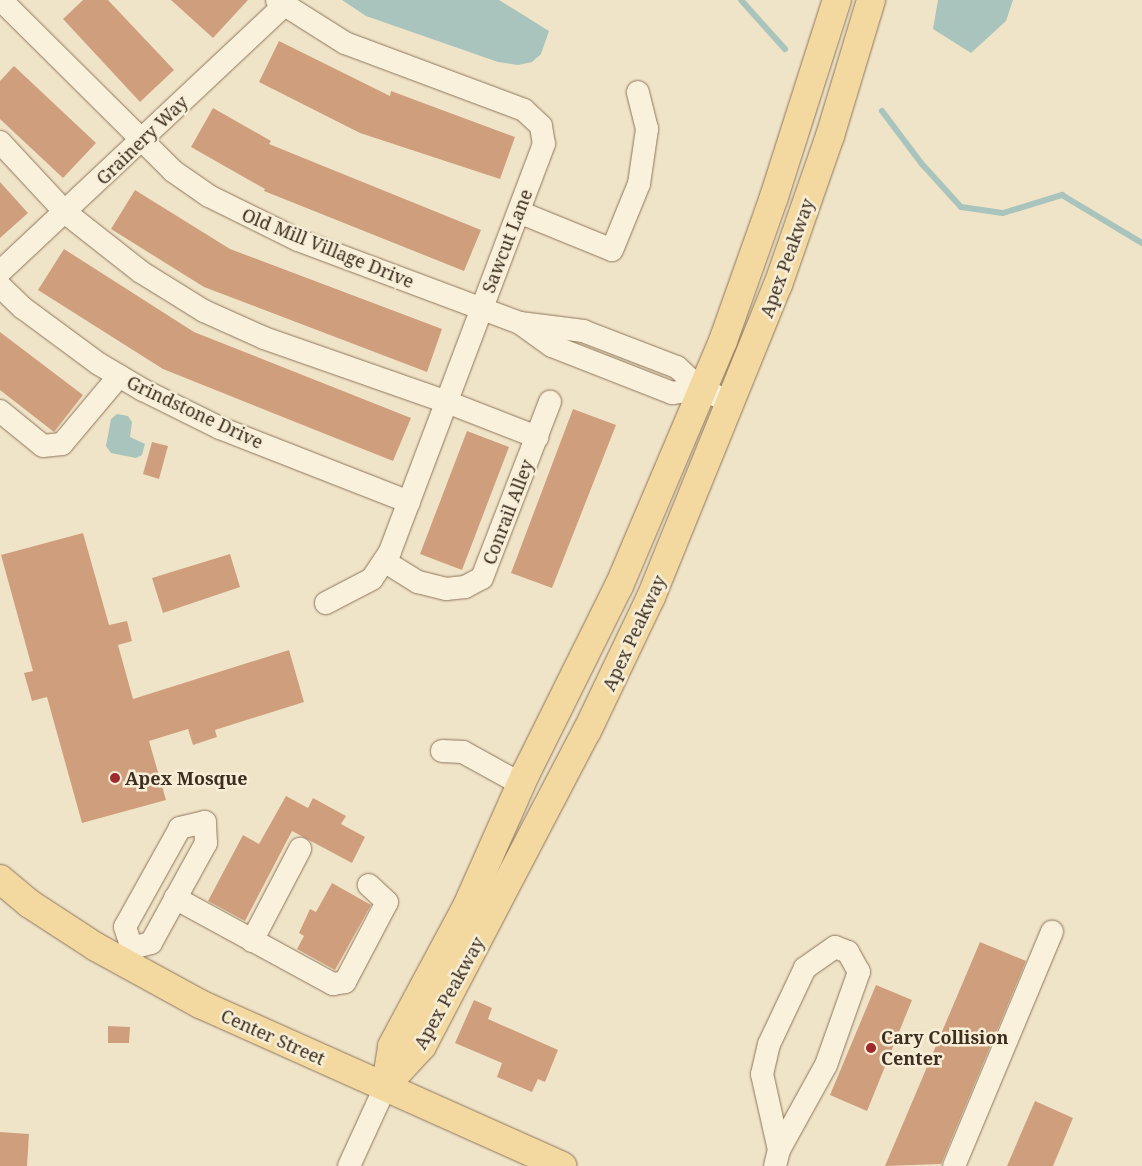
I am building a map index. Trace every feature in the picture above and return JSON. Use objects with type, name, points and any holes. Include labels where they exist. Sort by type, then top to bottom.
[{"type":"main road","name":"Apex Peakway","points":[[386,1086],[392,1046],[467,906],[521,784],[619,586],[723,341],[774,197],[837,0]]},
{"type":"main road","name":"Apex Peakway","points":[[386,1086],[422,1046],[575,756],[651,597],[732,403],[794,243],[871,0]]},
{"type":"main road","name":"Center Street","points":[[0,879],[30,904],[128,955],[240,1024],[386,1086],[562,1166]]},
{"type":"street","name":"Old Mill Village Drive","points":[[2,0],[173,171],[209,196],[247,217],[353,262],[482,307],[520,323],[552,346],[672,393],[701,390],[732,403]]},
{"type":"street","name":"Grainery Way","points":[[0,272],[66,213],[141,141],[280,3]]},
{"type":"street","name":"Sawcut Lane","points":[[280,3],[330,35],[374,56],[524,110],[541,126],[544,144],[410,502],[384,561],[372,579],[326,603]]},
{"type":"street","points":[[519,212],[612,250],[639,184],[647,129],[638,92]]},
{"type":"street","points":[[0,142],[66,213],[141,272],[204,311],[264,338],[447,402],[537,437]]},
{"type":"street","name":"Grindstone Drive","points":[[0,286],[23,308],[119,376],[220,428],[410,502]]},
{"type":"street","points":[[0,411],[43,446],[62,444],[119,376]]},
{"type":"street","name":"Conrail Alley","points":[[384,561],[418,582],[446,589],[465,588],[482,578],[550,402]]},
{"type":"street","points":[[442,750],[463,752],[521,784]]},
{"type":"street","points":[[208,813],[206,843],[175,898],[151,943],[128,955],[125,927],[180,828],[208,813]]},
{"type":"street","points":[[258,944],[300,850]]},
{"type":"street","points":[[175,898],[324,981],[333,984],[345,982],[387,902],[370,885]]},
{"type":"street","points":[[954,1166],[1052,932]]},
{"type":"street","points":[[835,947],[848,952],[859,972],[826,1065],[777,1158],[762,1074],[769,1044],[805,968],[835,947]]},
{"type":"street","points":[[349,1166],[386,1086]]},
{"type":"water","points":[[342,0],[499,0],[549,31],[541,54],[532,62],[518,65],[498,62],[366,16]]},
{"type":"water","points":[[938,0],[1013,0],[1006,21],[971,53],[933,29]]},
{"type":"water","points":[[117,414],[128,416],[132,422],[130,437],[145,444],[142,455],[136,458],[111,453],[106,446],[111,419]]},
{"type":"building","points":[[83,0],[108,0],[174,70],[140,102],[63,19]]},
{"type":"building","points":[[171,0],[248,0],[213,38]]},
{"type":"building","points":[[279,41],[390,96],[391,91],[515,137],[500,179],[360,133],[259,82]]},
{"type":"building","points":[[14,66],[96,143],[63,178],[0,119],[0,81]]},
{"type":"building","points":[[213,108],[271,141],[269,144],[481,230],[464,271],[264,191],[265,189],[191,147]]},
{"type":"building","points":[[0,182],[28,213],[0,238]]},
{"type":"building","points":[[135,190],[230,249],[442,329],[427,372],[204,287],[111,229]]},
{"type":"building","points":[[64,249],[194,332],[411,418],[393,461],[163,369],[38,290]]},
{"type":"building","points":[[0,332],[83,395],[54,432],[0,390]]},
{"type":"building","points":[[573,409],[616,425],[552,588],[511,573]]},
{"type":"building","points":[[467,431],[509,447],[462,570],[420,554]]},
{"type":"building","points":[[152,442],[168,446],[159,479],[143,474]]},
{"type":"building","points":[[83,533],[109,625],[127,621],[132,641],[118,645],[133,699],[289,650],[304,702],[215,730],[217,737],[193,745],[188,729],[149,741],[166,800],[82,823],[47,697],[32,701],[24,673],[33,671],[1,555]]},
{"type":"building","points":[[230,554],[240,587],[163,613],[152,578]]},
{"type":"building","points":[[286,796],[308,808],[313,798],[346,816],[341,824],[365,837],[352,863],[292,831],[245,921],[208,901],[243,835],[259,844]]},
{"type":"building","points":[[332,883],[371,905],[335,970],[297,949],[304,936],[299,933],[310,909],[316,912]]},
{"type":"building","points":[[980,942],[1026,961],[941,1164],[885,1166]]},
{"type":"building","name":"Cary Collision Center","points":[[876,985],[912,1000],[867,1111],[830,1095]]},
{"type":"building","points":[[474,1000],[492,1008],[488,1019],[558,1050],[545,1082],[538,1079],[532,1092],[497,1077],[502,1063],[455,1043]]},
{"type":"building","points":[[108,1026],[130,1027],[129,1043],[108,1043]]},
{"type":"building","points":[[1035,1101],[1073,1118],[1053,1166],[1007,1166]]},
{"type":"building","points":[[0,1132],[29,1134],[27,1166],[0,1166]]},
{"type":"waterway","points":[[741,0],[785,49]]},
{"type":"waterway","points":[[882,111],[922,164],[961,207],[1003,213],[1062,195],[1142,243]]},
{"type":"place","name":"Apex Mosque","points":[[115,778]]},
{"type":"place","name":"Cary Collision Center","points":[[871,1048]]}]
